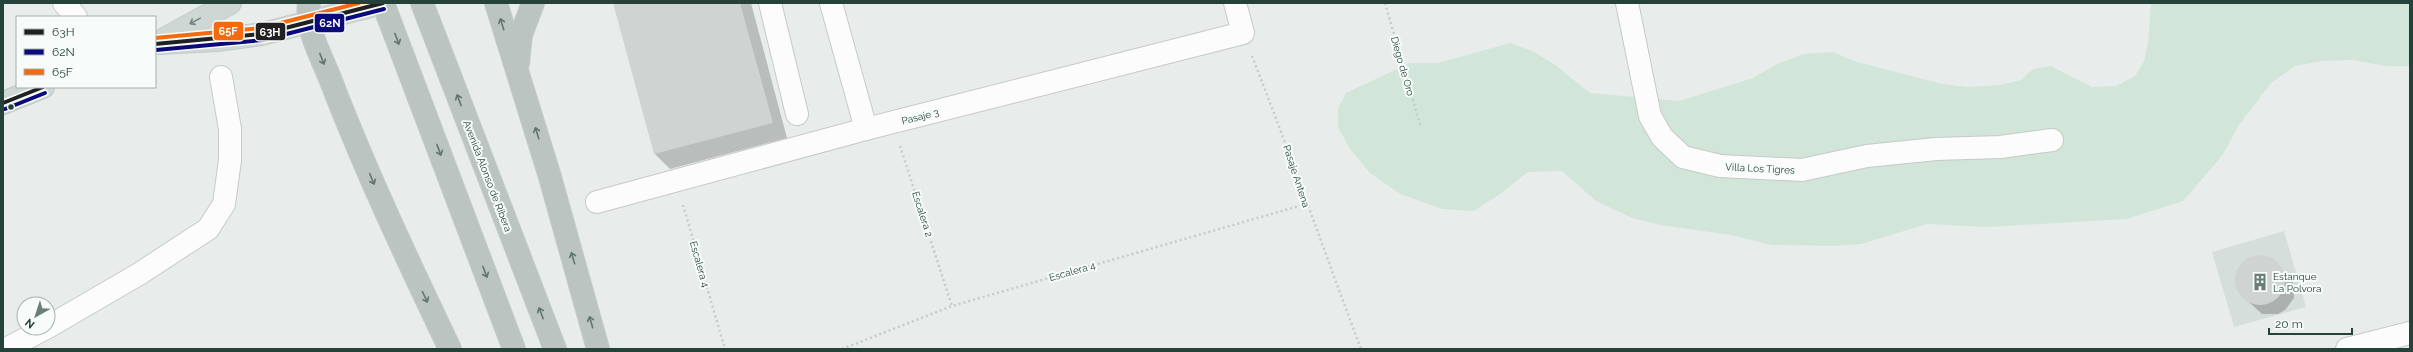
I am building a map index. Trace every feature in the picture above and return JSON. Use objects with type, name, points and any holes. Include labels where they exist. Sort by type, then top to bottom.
[{"type":"highway","points":[[383,3],[514,349]]},
{"type":"highway","name":"Avenida Alonso de Ribera","points":[[422,3],[555,349]]},
{"type":"highway","points":[[496,3],[550,176],[598,349]]},
{"type":"highway","points":[[517,72],[521,35],[533,3]]},
{"type":"highway","points":[[306,9],[348,126],[402,250],[450,349]]},
{"type":"main road","points":[[156,43],[230,3]]},
{"type":"main road","points":[[156,43],[250,36],[306,9],[383,3]]},
{"type":"main road","points":[[3,103],[40,88]]},
{"type":"street","points":[[64,3],[75,16]]},
{"type":"street","points":[[770,3],[797,114]]},
{"type":"street","points":[[831,3],[866,129]]},
{"type":"street","points":[[1235,3],[1244,33]]},
{"type":"street","name":"Villa Los Tigres","points":[[1628,3],[1650,116],[1662,137],[1683,156],[1720,166],[1802,170],[1867,156],[1936,149],[2000,147],[2052,140]]},
{"type":"street","name":"Pasaje 3","points":[[597,202],[866,129],[1244,33]]},
{"type":"street","points":[[56,322],[139,274],[208,229],[224,204],[230,160],[230,129],[221,77]]},
{"type":"street","points":[[2347,349],[2410,333]]},
{"type":"street","points":[[6,349],[30,336]]},
{"type":"path","name":"Diego de Oro","points":[[1385,3],[1421,128]]},
{"type":"path","name":"Pasaje Antena","points":[[1244,33],[1288,147],[1306,204],[1361,349]]},
{"type":"path","name":"Escalera 2","points":[[893,122],[952,306]]},
{"type":"path","name":"Escalera 4","points":[[676,180],[725,349]]},
{"type":"path","name":"Escalera 4","points":[[842,349],[952,306],[1306,204]]},
{"type":"shaded area","points":[[2284,231],[2306,307],[2234,327],[2212,252]]},
{"type":"green space","points":[[2151,3],[2410,3],[2410,66],[2386,66],[2353,60],[2322,61],[2295,66],[2271,83],[2239,125],[2222,156],[2183,201],[2127,219],[1987,227],[1927,224],[1861,244],[1833,246],[1771,245],[1731,235],[1660,225],[1632,218],[1596,201],[1562,171],[1528,172],[1500,194],[1474,211],[1442,209],[1400,194],[1370,173],[1350,149],[1338,127],[1338,108],[1346,93],[1410,63],[1438,63],[1510,43],[1532,51],[1554,64],[1590,93],[1679,101],[1753,78],[1779,63],[1804,54],[1833,52],[1854,61],[1942,84],[1968,87],[1999,85],[2021,80],[2033,69],[2051,66],[2092,87],[2116,86],[2135,76],[2144,61],[2148,43]]},
{"type":"building","points":[[613,3],[740,3],[773,123],[654,154]]},
{"type":"building","name":"Estanque La Polvora","points":[[2260,255],[2269,257],[2278,262],[2283,271],[2285,280],[2283,289],[2278,298],[2269,303],[2260,305],[2251,303],[2242,298],[2237,289],[2235,280],[2237,271],[2242,262],[2251,257]]},
{"type":"transit line","name":"65F","points":[[156,38],[261,28],[359,3]]},
{"type":"transit line","name":"63H","points":[[156,44],[262,34],[383,3]]},
{"type":"transit line","name":"62N","points":[[156,50],[263,40],[384,9]]},
{"type":"transit line","name":"63H","points":[[3,103],[40,88]]},
{"type":"transit line","name":"62N","points":[[5,109],[45,93]]},
{"type":"place","name":"Estanque La Polvora","points":[[2260,282]]}]
